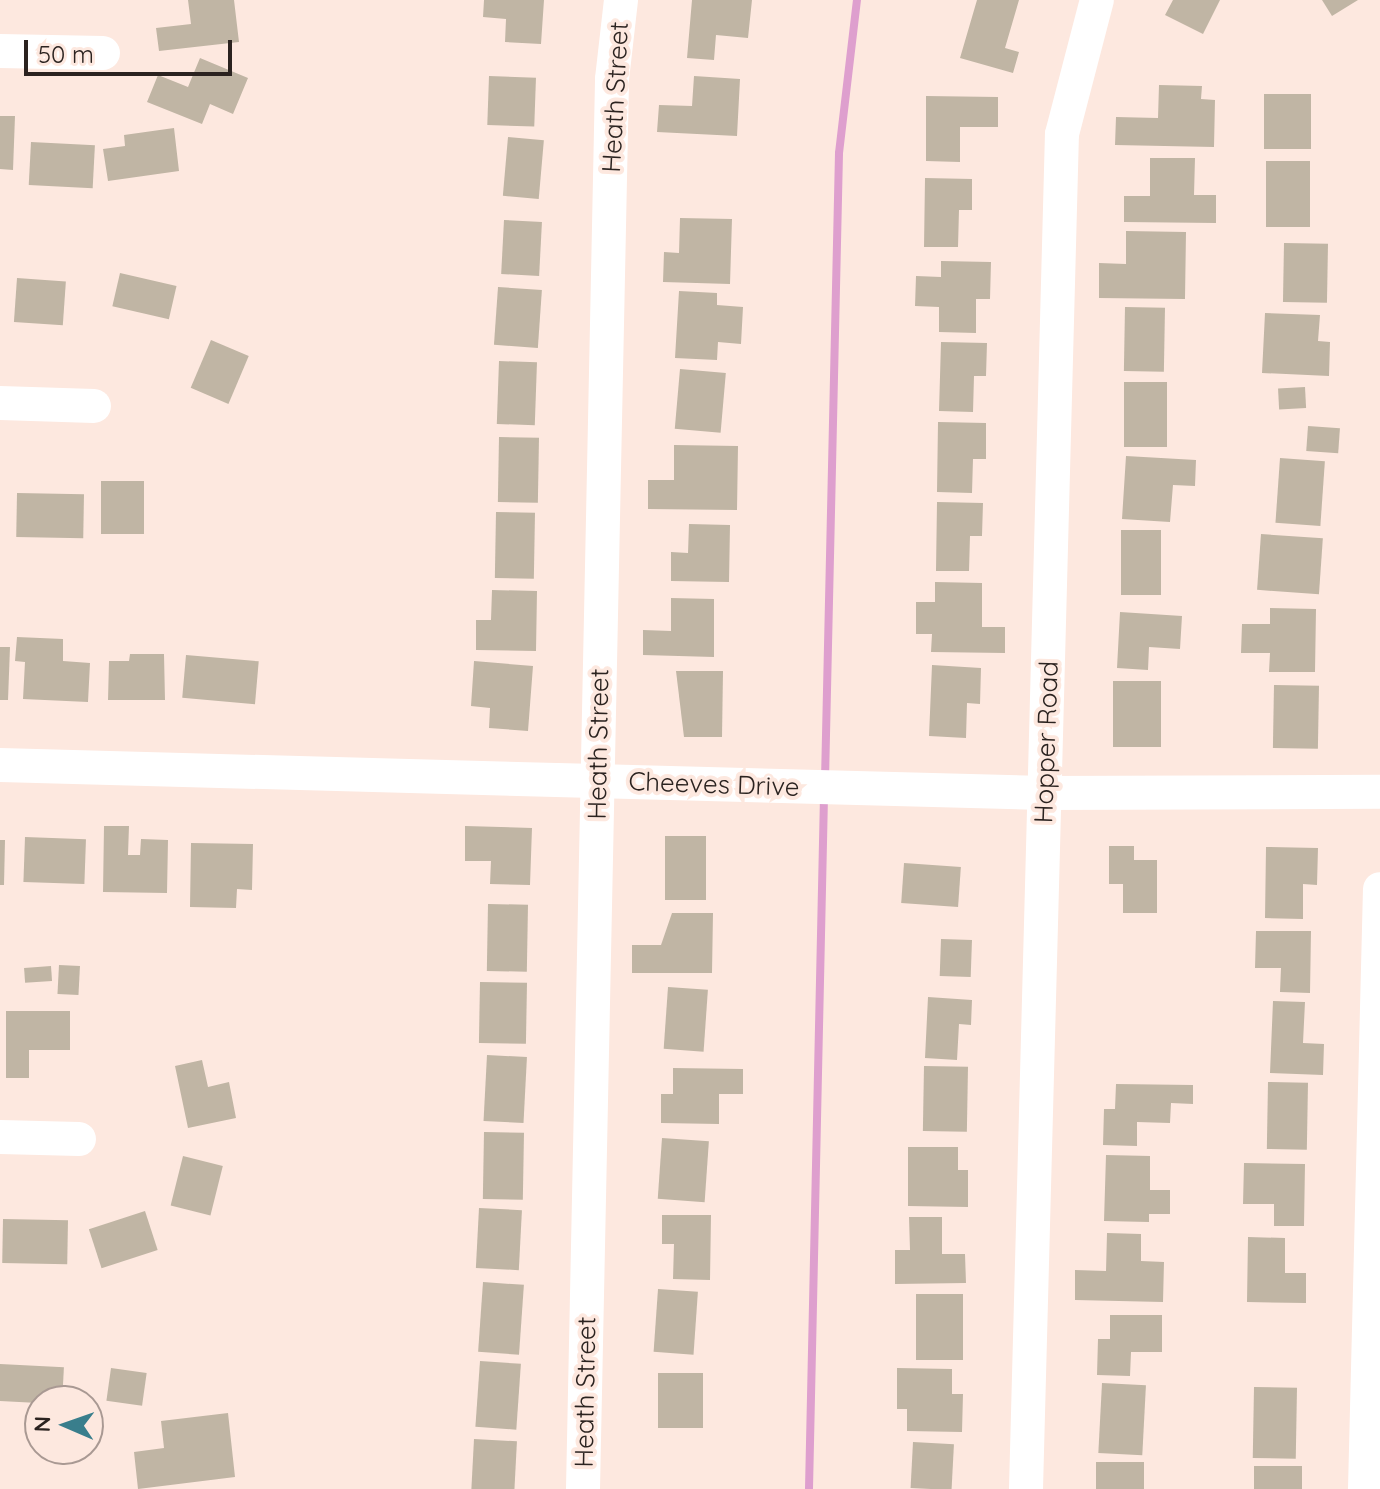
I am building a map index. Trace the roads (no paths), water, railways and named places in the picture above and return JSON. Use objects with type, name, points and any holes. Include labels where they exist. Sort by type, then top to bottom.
[{"type":"street","name":"Heath Street","points":[[583,1489],[612,79],[621,0]]},
{"type":"street","name":"Hopper Road","points":[[1026,1489],[1062,134],[1097,0]]},
{"type":"street","points":[[0,51],[103,53]]},
{"type":"street","points":[[0,403],[94,406]]},
{"type":"street","name":"Cheeves Drive","points":[[0,765],[1044,793],[1380,792]]},
{"type":"street","points":[[1365,1489],[1380,889]]},
{"type":"street","points":[[0,1137],[79,1139]]},
{"type":"waterway","points":[[825,780],[839,153],[857,0]]},
{"type":"waterway","points":[[809,1489],[824,794]]}]
